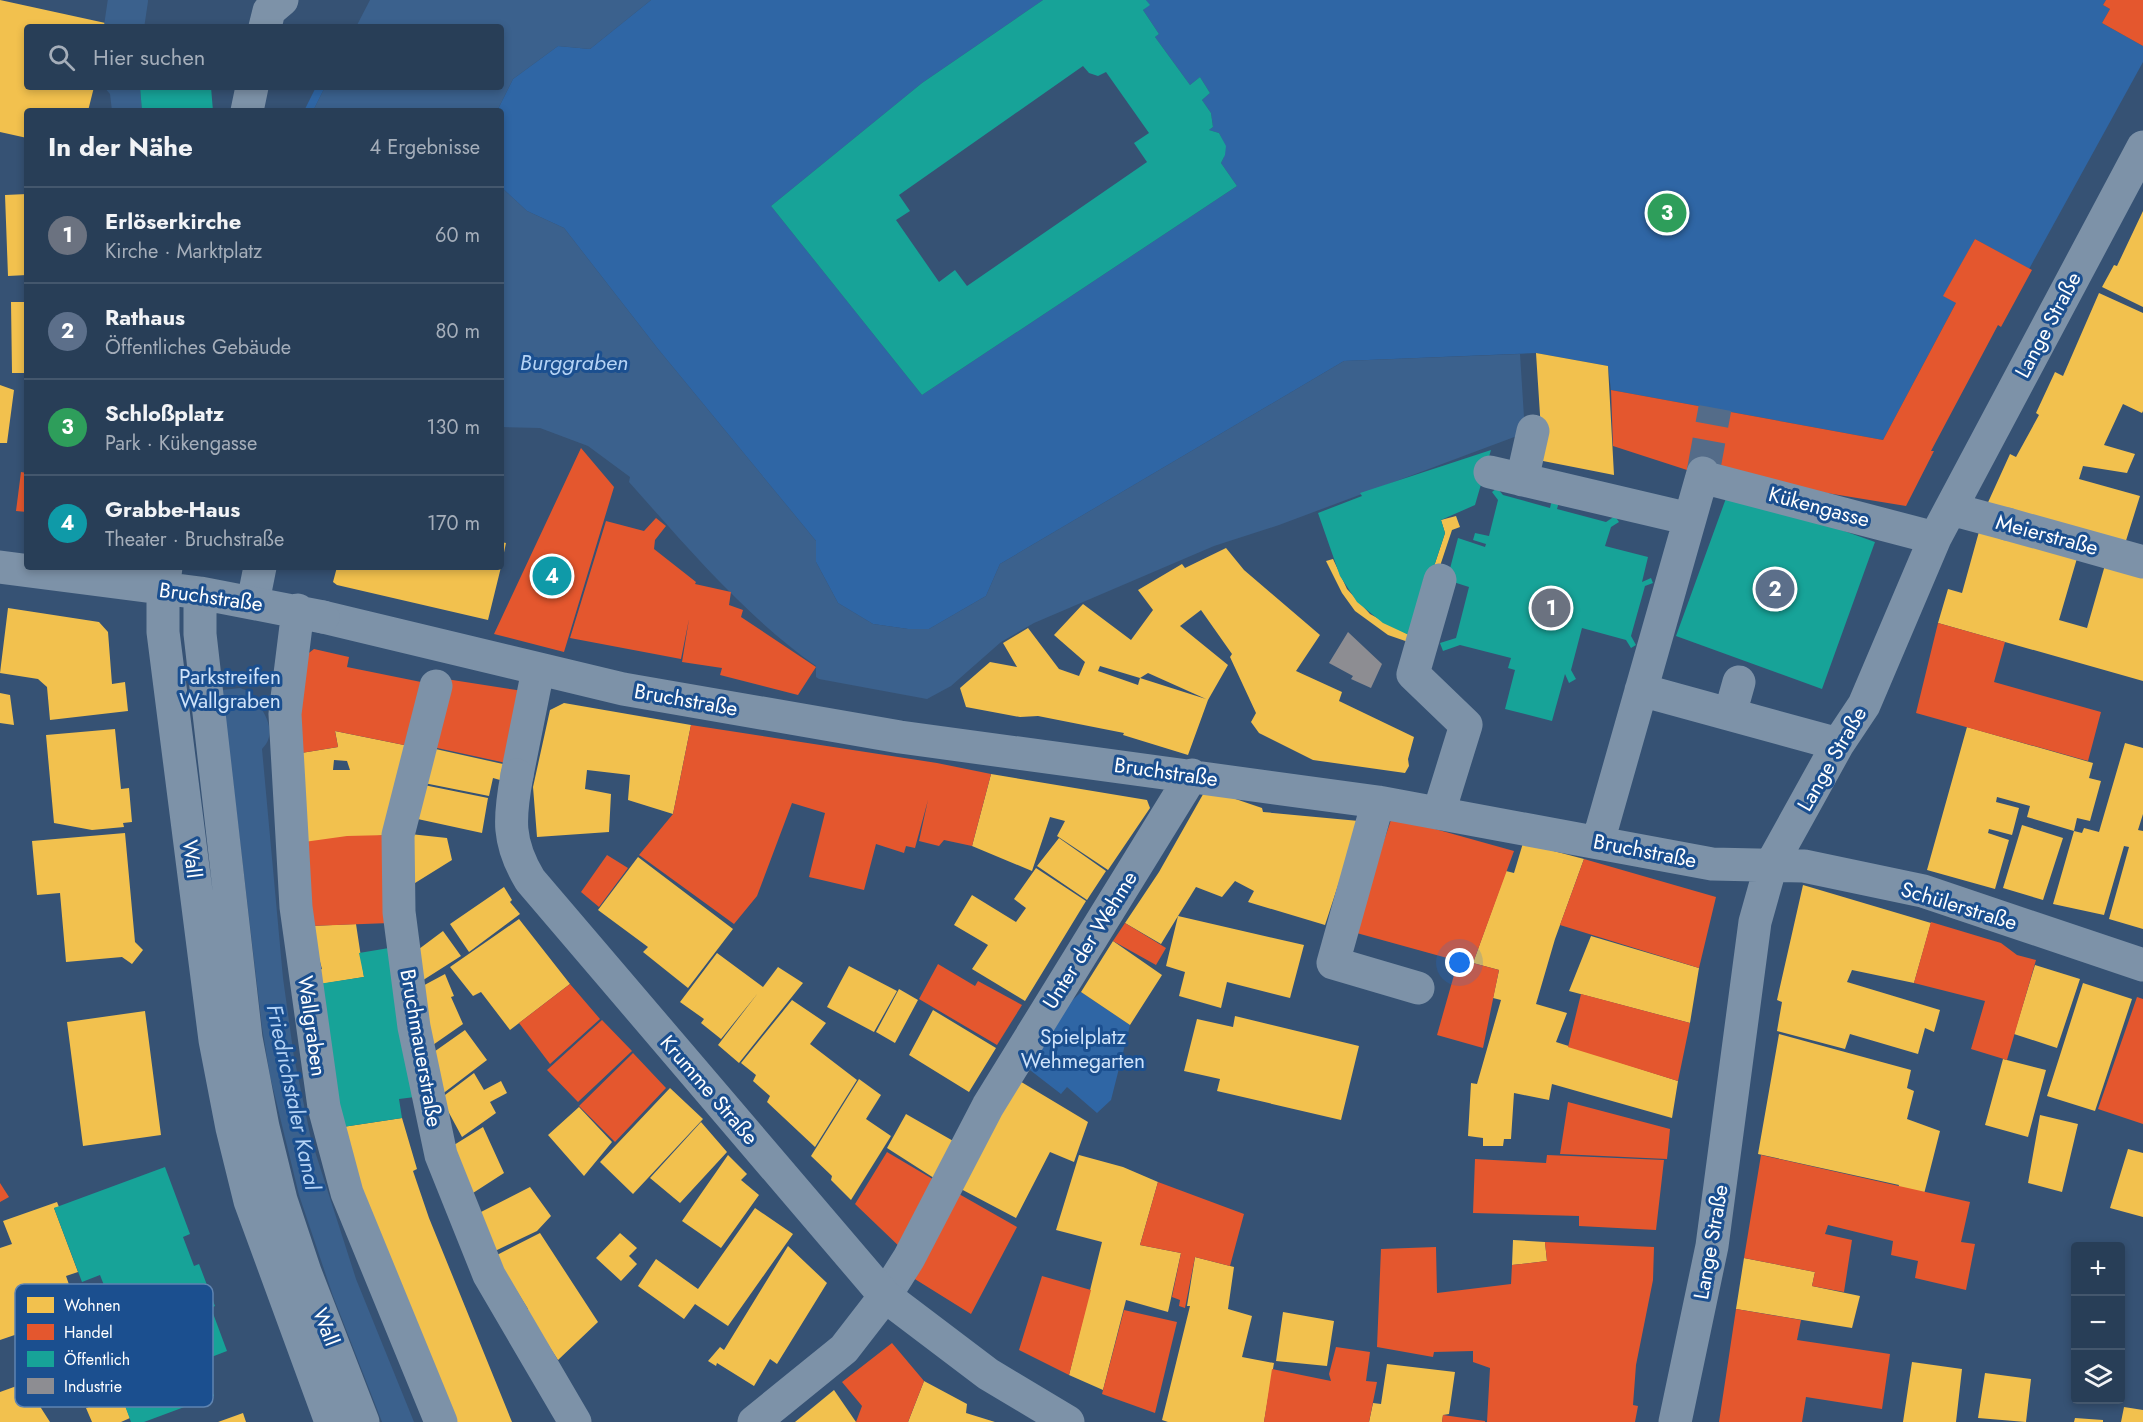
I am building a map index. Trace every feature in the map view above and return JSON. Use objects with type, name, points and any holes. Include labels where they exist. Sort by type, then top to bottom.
[{"type":"street","points":[[266,24],[269,11],[282,0]]},
{"type":"street","points":[[248,108],[251,90]]},
{"type":"street","name":"Lange Straße","points":[[1675,1422],[1712,1246],[1755,922],[1771,865],[1838,744],[1864,705],[1935,538],[2143,147]]},
{"type":"street","points":[[1522,480],[1533,431]]},
{"type":"street","points":[[1490,472],[1690,519],[1598,842]]},
{"type":"street","name":"Kükengasse","points":[[1690,519],[1703,475],[1935,538]]},
{"type":"street","name":"Meierstraße","points":[[1951,509],[2143,562]]},
{"type":"street","name":"Bruchstraße","points":[[0,567],[24,569]]},
{"type":"street","name":"Bruchstraße","points":[[45,570],[164,578],[200,593],[310,614],[623,690],[900,737],[1378,802],[1712,864],[1771,865]]},
{"type":"street","points":[[254,602],[259,570]]},
{"type":"street","name":"Wall","points":[[164,578],[163,632],[213,1030],[248,1128],[281,1200],[305,1272],[363,1422]]},
{"type":"street","points":[[1439,812],[1466,725],[1413,674],[1440,580]]},
{"type":"street","name":"Wall","points":[[200,593],[200,634],[246,1038],[250,1201],[331,1422]]},
{"type":"street","name":"Wallgraben","points":[[310,614],[285,725],[296,907],[324,1107],[347,1193],[441,1422]]},
{"type":"street","name":"Bruchmauerstraße","points":[[444,647],[399,835],[399,912],[414,1027],[441,1155],[485,1266],[575,1422]]},
{"type":"street","name":"Krumme Straße","points":[[538,670],[517,775],[510,827],[516,858],[530,880],[885,1296],[988,1374],[1068,1422]]},
{"type":"street","points":[[1730,714],[1738,682]]},
{"type":"street","points":[[1641,690],[1838,744]]},
{"type":"street","name":"Unter der Wehme","points":[[754,1422],[844,1349],[885,1296],[909,1258],[988,1106],[1192,775]]},
{"type":"street","points":[[1378,802],[1333,963],[1418,988]]},
{"type":"street","name":"Schülerstraße","points":[[1771,865],[1804,866],[1923,891],[2143,965]]},
{"type":"green space","points":[[651,0],[1043,0],[922,83],[771,206],[922,395],[1237,186],[1221,163],[1225,148],[1219,133],[1209,130],[1213,127],[1211,113],[1202,100],[1210,93],[1200,77],[1190,85],[1155,37],[1159,34],[1143,10],[1149,5],[1146,0],[2106,0],[2103,5],[2110,9],[2102,23],[2143,46],[2143,62],[2029,269],[1975,239],[1944,296],[1956,303],[1883,440],[1611,390],[1608,366],[1536,353],[1344,361],[1000,564],[986,596],[929,629],[908,629],[873,624],[838,603],[816,562],[816,541],[658,349],[564,228],[527,211],[504,190],[504,108],[498,108],[513,79],[558,46],[590,49]]},
{"type":"green space","points":[[314,90],[324,90],[314,108],[306,108]]},
{"type":"green space","name":"Spielplatz Wehmegarten","points":[[1081,992],[1130,1025],[1111,1100],[1097,1113],[1067,1087],[1061,1094],[1026,1067],[1055,1017]]},
{"type":"water","points":[[370,0],[651,0],[590,49],[558,46],[513,79],[498,108],[314,108],[324,90],[504,90],[504,24],[358,24]]},
{"type":"water","points":[[107,90],[140,90],[142,108],[112,108],[110,94]]},
{"type":"water","name":"Burggraben","points":[[504,190],[527,211],[564,228],[658,349],[816,541],[816,562],[838,603],[873,624],[908,629],[929,629],[986,596],[1000,564],[1344,361],[1520,354],[1525,433],[1279,525],[1214,546],[1034,623],[1001,642],[951,686],[927,699],[816,677],[816,666],[765,625],[718,580],[629,482],[630,477],[588,446],[540,428],[504,427]]},
{"type":"water","name":"Friedrichstaler Kanal","points":[[240,688],[251,692],[264,713],[269,728],[267,742],[262,749],[283,978],[294,1057],[311,1139],[356,1279],[414,1422],[382,1422],[333,1296],[299,1195],[270,1076],[262,1027],[222,690]]},
{"type":"building: Wohnen","points":[[0,0],[110,24],[24,24],[24,90],[93,90],[89,108],[24,108],[24,137],[0,132]]},
{"type":"building: Wohnen","points":[[24,194],[24,275],[8,276],[5,195]]},
{"type":"building: Wohnen","points":[[2143,211],[2143,307],[2102,287],[2114,265],[2117,266]]},
{"type":"building: Wohnen","points":[[2099,293],[2143,313],[2143,411],[2142,413],[2123,404],[2104,445],[2135,454],[2127,473],[2083,466],[2079,479],[2140,496],[2124,547],[1985,509],[2010,454],[2016,457],[2039,415],[2036,413],[2055,372],[2063,376]]},
{"type":"building: Wohnen","points":[[11,302],[24,302],[24,373],[12,373]]},
{"type":"building: Wohnen","points":[[1536,353],[1608,366],[1614,475],[1543,461]]},
{"type":"building: Wohnen","points":[[0,385],[14,390],[7,443],[0,443]]},
{"type":"building: Wohnen","points":[[1456,516],[1460,527],[1452,530],[1414,644],[1388,635],[1355,611],[1342,593],[1326,561],[1333,559],[1347,589],[1370,614],[1411,636],[1445,533],[1441,520]]},
{"type":"building: Wohnen","points":[[1980,528],[2078,555],[2059,620],[2087,628],[2105,565],[2143,575],[2143,681],[1938,623],[1948,589],[1962,593]]},
{"type":"building: Wohnen","points":[[1226,548],[1244,570],[1320,635],[1296,671],[1342,692],[1339,701],[1414,737],[1408,759],[1409,766],[1405,773],[1313,760],[1259,733],[1251,722],[1256,713],[1230,657],[1232,654],[1201,610],[1180,626],[1228,665],[1208,700],[1188,755],[1123,735],[1124,733],[1038,716],[1020,717],[966,707],[960,688],[990,662],[1017,667],[1003,643],[1028,628],[1059,669],[1079,676],[1085,662],[1054,635],[1083,604],[1131,640],[1153,610],[1138,590],[1182,564],[1185,568]],"holes":[[[1100,666],[1140,678],[1138,685],[1098,671]],[[1148,673],[1206,699],[1140,678]]]},
{"type":"building: Wohnen","points":[[336,570],[500,570],[488,620],[337,585],[333,582]]},
{"type":"building: Wohnen","points":[[8,608],[99,622],[108,632],[112,684],[125,682],[128,711],[50,720],[47,687],[38,679],[0,673]]},
{"type":"building: Wohnen","points":[[0,693],[10,695],[14,725],[0,723]]},
{"type":"building: Wohnen","points":[[564,703],[691,725],[673,814],[628,800],[630,775],[587,770],[585,789],[611,794],[609,832],[537,837],[533,787],[550,710]]},
{"type":"building: Wohnen","points":[[1967,727],[2093,763],[2089,778],[2101,781],[2090,821],[2077,818],[2074,831],[2027,817],[2030,806],[1997,797],[1996,802],[2019,808],[2012,835],[1989,829],[1988,833],[2009,840],[1995,889],[1927,870]]},
{"type":"building: Wohnen","points":[[115,729],[121,789],[129,788],[132,822],[123,823],[124,827],[92,830],[54,823],[46,735]]},
{"type":"building: Wohnen","points":[[335,731],[409,746],[388,835],[300,843],[295,754],[338,747]],"holes":[[[334,760],[347,761],[350,770],[333,770]]]},
{"type":"building: Wohnen","points":[[2125,743],[2143,748],[2143,814],[2138,830],[2143,831],[2143,929],[2109,919],[2129,847],[2124,846],[2104,915],[2053,904],[2074,831],[2082,833],[2084,828],[2099,832]]},
{"type":"building: Wohnen","points":[[431,748],[503,764],[500,780],[493,778],[489,796],[424,783]]},
{"type":"building: Wohnen","points":[[991,774],[1147,800],[1150,808],[1108,870],[1057,836],[1065,821],[1050,817],[1032,871],[972,846]]},
{"type":"building: Wohnen","points":[[419,784],[488,798],[482,833],[413,818]]},
{"type":"building: Wohnen","points":[[1206,789],[1262,808],[1263,812],[1359,821],[1325,925],[1248,902],[1254,891],[1235,881],[1222,897],[1196,887],[1161,944],[1125,923],[1159,872]]},
{"type":"building: Wohnen","points":[[2022,825],[2063,838],[2043,900],[2003,888]]},
{"type":"building: Wohnen","points":[[125,833],[135,942],[143,950],[132,964],[122,957],[66,962],[60,893],[37,895],[32,841]]},
{"type":"building: Wohnen","points":[[410,834],[447,838],[452,860],[407,888]]},
{"type":"building: Wohnen","points":[[1059,838],[1106,871],[1087,900],[1037,866]]},
{"type":"building: Wohnen","points":[[1523,843],[1584,859],[1555,939],[1536,1004],[1567,1013],[1556,1042],[1678,1081],[1672,1118],[1552,1084],[1549,1100],[1514,1093],[1511,1139],[1504,1139],[1503,1146],[1483,1146],[1483,1138],[1468,1136],[1471,1083],[1477,1084],[1501,1000],[1493,998],[1499,970],[1473,963],[1506,871],[1514,873]]},
{"type":"building: Wohnen","points":[[638,857],[733,929],[688,988],[643,952],[648,947],[598,910]]},
{"type":"building: Wohnen","points":[[1036,868],[1086,901],[1025,1001],[972,969],[988,945],[954,925],[972,895],[1016,922],[1026,908],[1014,899]]},
{"type":"building: Wohnen","points":[[1803,885],[1931,923],[1914,983],[1852,970],[1847,982],[1940,1010],[1934,1032],[1925,1028],[1918,1054],[1850,1034],[1845,1049],[1777,1031],[1782,1002],[1777,1000]]},
{"type":"building: Wohnen","points":[[504,887],[512,900],[510,902],[520,914],[469,952],[450,924]]},
{"type":"building: Wohnen","points":[[1178,916],[1304,945],[1290,998],[1227,982],[1221,1008],[1179,996],[1185,972],[1166,966]]},
{"type":"building: Wohnen","points":[[519,919],[570,984],[510,1030],[481,992],[473,996],[450,967]]},
{"type":"building: Wohnen","points":[[356,924],[364,977],[315,985],[314,971],[322,969],[310,926]]},
{"type":"building: Wohnen","points":[[443,931],[461,956],[417,984],[419,949]]},
{"type":"building: Wohnen","points":[[1591,936],[1699,968],[1690,1023],[1569,991]]},
{"type":"building: Wohnen","points":[[1113,941],[1162,975],[1130,1025],[1081,992]]},
{"type":"building: Wohnen","points":[[717,953],[763,987],[778,967],[803,983],[739,1063],[718,1045],[758,993],[721,1039],[701,1023],[704,1019],[680,1002]]},
{"type":"building: Wohnen","points":[[2035,965],[2080,979],[2057,1048],[2014,1034]]},
{"type":"building: Wohnen","points":[[849,966],[897,991],[874,1032],[827,1007]]},
{"type":"building: Wohnen","points":[[445,974],[454,996],[451,997],[463,1024],[430,1047],[417,989]]},
{"type":"building: Wohnen","points":[[2083,983],[2132,999],[2095,1111],[2047,1096]]},
{"type":"building: Wohnen","points":[[899,989],[918,1000],[895,1043],[876,1032]]},
{"type":"building: Wohnen","points":[[792,1000],[826,1023],[810,1044],[857,1080],[815,1147],[767,1102],[770,1096],[753,1081],[756,1075],[741,1063]]},
{"type":"building: Wohnen","points":[[933,1010],[996,1048],[969,1092],[909,1055]]},
{"type":"building: Wohnen","points":[[145,1011],[161,1135],[83,1146],[67,1022]]},
{"type":"building: Wohnen","points":[[1235,1016],[1359,1046],[1341,1120],[1217,1091],[1220,1079],[1184,1071],[1197,1019],[1233,1027]]},
{"type":"building: Wohnen","points":[[465,1030],[487,1060],[441,1095],[431,1054]]},
{"type":"building: Wohnen","points":[[1779,1034],[1911,1070],[1907,1088],[1914,1091],[1907,1119],[1940,1131],[1924,1194],[1898,1188],[1899,1185],[1758,1154]]},
{"type":"building: Wohnen","points":[[2003,1059],[2046,1070],[2028,1137],[1985,1125]]},
{"type":"building: Wohnen","points":[[474,1073],[484,1090],[501,1081],[507,1093],[490,1102],[496,1113],[462,1137],[441,1098]]},
{"type":"building: Wohnen","points":[[859,1079],[881,1095],[866,1119],[891,1136],[851,1200],[831,1180],[832,1176],[811,1156]]},
{"type":"building: Wohnen","points":[[1018,1080],[1088,1122],[1074,1162],[1050,1152],[1016,1218],[959,1188]]},
{"type":"building: Wohnen","points":[[670,1088],[703,1119],[633,1194],[600,1162]]},
{"type":"building: Wohnen","points":[[579,1107],[612,1142],[584,1176],[548,1135]]},
{"type":"building: Wohnen","points":[[906,1114],[955,1142],[937,1180],[887,1148]]},
{"type":"building: Wohnen","points":[[2040,1115],[2078,1124],[2062,1192],[2028,1183]]},
{"type":"building: Wohnen","points":[[402,1118],[417,1169],[413,1171],[429,1218],[512,1422],[449,1422],[336,1128]]},
{"type":"building: Wohnen","points":[[701,1122],[727,1152],[680,1203],[650,1178]]},
{"type":"building: Wohnen","points":[[483,1127],[504,1173],[473,1193],[454,1145]]},
{"type":"building: Wohnen","points":[[2128,1149],[2143,1153],[2143,1217],[2110,1208]]},
{"type":"building: Wohnen","points":[[728,1155],[747,1174],[741,1180],[759,1195],[721,1248],[682,1221]]},
{"type":"building: Wohnen","points":[[1079,1155],[1123,1167],[1158,1182],[1140,1245],[1181,1253],[1168,1312],[1126,1300],[1103,1390],[1069,1375],[1102,1242],[1056,1230]]},
{"type":"building: Wohnen","points":[[530,1187],[551,1216],[537,1231],[495,1251],[477,1214]]},
{"type":"building: Wohnen","points":[[57,1202],[59,1207],[54,1208],[78,1272],[66,1276],[69,1284],[15,1284],[15,1335],[0,1340],[0,1248],[12,1244],[3,1221]]},
{"type":"building: Wohnen","points":[[755,1208],[793,1234],[728,1326],[695,1304],[684,1319],[638,1286],[656,1259],[698,1289]]},
{"type":"building: Wohnen","points":[[540,1233],[598,1322],[558,1360],[526,1311],[528,1309],[495,1256]]},
{"type":"building: Wohnen","points":[[620,1233],[637,1248],[629,1256],[637,1264],[621,1281],[596,1258]]},
{"type":"building: Wohnen","points":[[1513,1240],[1545,1242],[1547,1261],[1512,1265]]},
{"type":"building: Wohnen","points":[[788,1246],[827,1283],[777,1364],[770,1359],[754,1386],[717,1363],[716,1366],[708,1361],[720,1347],[724,1350]]},
{"type":"building: Wohnen","points":[[1195,1257],[1234,1267],[1228,1309],[1252,1316],[1242,1357],[1274,1363],[1264,1422],[1168,1422],[1162,1420],[1190,1306],[1187,1306]]},
{"type":"building: Wohnen","points":[[1744,1258],[1815,1272],[1812,1286],[1860,1296],[1852,1328],[1736,1309]]},
{"type":"building: Wohnen","points":[[1283,1312],[1334,1321],[1327,1366],[1276,1361]]},
{"type":"building: Wohnen","points":[[1912,1362],[1962,1369],[1956,1422],[1903,1422]]},
{"type":"building: Wohnen","points":[[1387,1364],[1455,1372],[1449,1414],[1443,1415],[1442,1422],[1369,1422],[1373,1403],[1381,1404]]},
{"type":"building: Wohnen","points":[[1985,1373],[2031,1379],[2026,1422],[1978,1418]]},
{"type":"building: Wohnen","points":[[924,1381],[967,1404],[966,1413],[995,1422],[908,1422]]},
{"type":"building: Wohnen","points":[[15,1387],[15,1407],[40,1407],[50,1422],[0,1422],[0,1392]]},
{"type":"building: Wohnen","points":[[834,1390],[856,1422],[795,1422]]},
{"type":"building: Wohnen","points":[[126,1407],[130,1418],[121,1422],[92,1422],[86,1408]]},
{"type":"building: Wohnen","points":[[2124,1407],[2143,1410],[2143,1422],[2121,1422]]},
{"type":"building: Wohnen","points":[[243,1413],[246,1422],[218,1422]]},
{"type":"building: Wohnen","points":[[2075,1418],[2103,1420],[2103,1422],[2074,1422]]},
{"type":"building: Handel","points":[[2106,0],[2143,0],[2143,46],[2102,23],[2110,9],[2103,5]]},
{"type":"building: Handel","points":[[1975,239],[2032,270],[2001,327],[1998,325],[1931,451],[1934,451],[1906,506],[1687,470],[1613,446],[1611,390],[1883,440],[1956,303],[1943,296]]},
{"type":"building: Handel","points":[[581,448],[614,487],[564,652],[494,634]]},
{"type":"building: Handel","points":[[21,472],[24,472],[24,512],[16,511]]},
{"type":"building: Handel","points":[[656,518],[666,526],[655,540],[654,549],[696,582],[695,584],[731,592],[729,605],[743,610],[741,617],[816,667],[798,695],[720,675],[722,668],[682,662],[689,619],[681,659],[570,638],[606,521],[644,531]]},
{"type":"building: Handel","points":[[1938,623],[2005,642],[1994,682],[2101,712],[2088,761],[1916,713]]},
{"type":"building: Handel","points":[[314,649],[349,657],[347,667],[426,683],[409,746],[335,731],[338,747],[295,754],[301,659]]},
{"type":"building: Handel","points":[[446,679],[523,691],[506,763],[428,746]]},
{"type":"building: Handel","points":[[691,725],[937,763],[991,774],[972,846],[944,840],[939,846],[919,841],[928,800],[915,848],[906,846],[904,853],[876,844],[864,890],[809,877],[825,813],[792,803],[757,896],[734,924],[639,855],[673,814]]},
{"type":"building: Handel","points":[[1392,817],[1514,851],[1473,963],[1499,970],[1483,1048],[1437,1035],[1458,961],[1353,932]]},
{"type":"building: Handel","points":[[388,835],[390,923],[310,926],[304,842],[347,836]]},
{"type":"building: Handel","points":[[607,855],[628,868],[599,907],[581,892]]},
{"type":"building: Handel","points":[[1584,859],[1716,897],[1699,968],[1560,925]]},
{"type":"building: Handel","points":[[1931,922],[2001,943],[2017,955],[2036,960],[2007,1060],[1971,1049],[1985,1001],[1914,983]]},
{"type":"building: Handel","points":[[1125,923],[1166,948],[1156,965],[1113,941]]},
{"type":"building: Handel","points":[[938,964],[975,986],[978,981],[1022,1005],[997,1045],[919,999]]},
{"type":"building: Handel","points":[[570,984],[600,1019],[550,1064],[519,1023]]},
{"type":"building: Handel","points":[[1581,994],[1690,1023],[1678,1081],[1568,1047]]},
{"type":"building: Handel","points":[[2137,997],[2143,999],[2143,1124],[2098,1109]]},
{"type":"building: Handel","points":[[602,1020],[632,1051],[578,1102],[547,1070]]},
{"type":"building: Handel","points":[[633,1053],[666,1088],[615,1142],[579,1106]]},
{"type":"building: Handel","points":[[1568,1102],[1670,1129],[1667,1159],[1560,1154]]},
{"type":"building: Handel","points":[[887,1152],[936,1181],[903,1250],[855,1204]]},
{"type":"building: Handel","points":[[1547,1155],[1664,1160],[1656,1230],[1579,1226],[1579,1216],[1473,1213],[1475,1159],[1546,1163]]},
{"type":"building: Handel","points":[[1761,1155],[1970,1202],[1961,1242],[1975,1244],[1966,1290],[1915,1278],[1918,1261],[1891,1255],[1893,1241],[1828,1225],[1825,1234],[1852,1240],[1844,1292],[1812,1286],[1815,1272],[1744,1258]]},
{"type":"building: Handel","points":[[1158,1182],[1244,1214],[1230,1266],[1195,1257],[1185,1308],[1179,1306],[1180,1300],[1172,1297],[1181,1253],[1140,1245]]},
{"type":"building: Handel","points":[[0,1183],[9,1197],[0,1202]]},
{"type":"building: Handel","points":[[959,1194],[1017,1227],[971,1314],[910,1276]]},
{"type":"building: Handel","points":[[1545,1242],[1654,1247],[1653,1280],[1636,1365],[1633,1405],[1638,1406],[1635,1422],[1487,1422],[1490,1368],[1473,1362],[1473,1351],[1434,1352],[1433,1357],[1377,1347],[1381,1249],[1436,1247],[1437,1293],[1511,1284],[1512,1265],[1547,1261]]},
{"type":"building: Handel","points":[[1042,1276],[1091,1290],[1069,1375],[1019,1350]]},
{"type":"building: Handel","points":[[1736,1309],[1801,1320],[1797,1340],[1890,1354],[1882,1409],[1806,1397],[1802,1422],[1719,1422]]},
{"type":"building: Handel","points":[[1124,1310],[1177,1322],[1155,1413],[1102,1394]]},
{"type":"building: Handel","points":[[892,1343],[924,1381],[908,1422],[856,1422],[862,1406],[842,1382]]},
{"type":"building: Handel","points":[[1336,1347],[1370,1352],[1366,1381],[1377,1382],[1369,1422],[1264,1422],[1272,1369],[1331,1381],[1329,1374]]},
{"type":"building: Handel","points":[[1443,1415],[1485,1421],[1485,1422],[1442,1422]]},
{"type":"building: Öffentlich","points":[[1043,0],[1146,0],[1150,5],[1143,10],[1159,34],[1155,37],[1190,85],[1200,77],[1210,93],[1202,100],[1211,113],[1213,127],[1209,130],[1219,133],[1226,146],[1221,163],[1237,186],[922,395],[771,206],[922,83]],"holes":[[[1083,66],[1089,73],[1098,76],[1106,72],[1149,133],[1134,143],[1147,162],[967,286],[955,270],[939,282],[896,220],[910,211],[899,195]]]},
{"type":"building: Öffentlich","points":[[140,90],[211,90],[213,108],[142,108]]},
{"type":"building: Öffentlich","points":[[1491,450],[1475,505],[1441,520],[1445,533],[1411,636],[1383,623],[1357,602],[1340,576],[1318,513],[1362,496],[1360,493]]},
{"type":"building: Öffentlich","points":[[1497,488],[1503,495],[1550,508],[1552,500],[1559,502],[1557,509],[1606,522],[1615,516],[1619,522],[1611,527],[1605,546],[1648,557],[1642,582],[1651,578],[1653,583],[1645,586],[1631,636],[1636,645],[1631,648],[1626,640],[1582,628],[1571,670],[1576,679],[1569,683],[1565,674],[1552,721],[1505,709],[1515,670],[1508,668],[1511,658],[1460,645],[1443,651],[1440,643],[1456,638],[1469,587],[1447,580],[1458,538],[1485,547],[1486,544],[1473,540],[1475,533],[1489,536],[1498,500],[1492,492]]},
{"type":"building: Öffentlich","points":[[1729,490],[1875,542],[1822,689],[1676,636]]},
{"type":"building: Öffentlich","points":[[389,948],[415,1097],[399,1099],[402,1118],[336,1128],[312,985],[364,977],[359,953]]},
{"type":"building: Öffentlich","points":[[165,1167],[190,1234],[183,1237],[194,1266],[199,1264],[207,1284],[103,1284],[100,1275],[82,1282],[54,1208]]},
{"type":"building: Öffentlich","points":[[213,1313],[227,1351],[213,1356]]},
{"type":"building: Öffentlich","points":[[125,1407],[184,1407],[144,1422],[131,1422]]},
{"type":"building: Industrie","points":[[1348,632],[1382,664],[1371,688],[1351,679],[1353,676],[1329,663]]},
{"type":"waterway","points":[[124,24],[128,0]]},
{"type":"tunnel","points":[[1703,473],[1715,408]]},
{"type":"place","name":"Schloßplatz","points":[[1667,213]]},
{"type":"place","name":"Grabbe-Haus","points":[[552,576]]},
{"type":"place","name":"Rathaus","points":[[1775,589]]},
{"type":"place","name":"Erlöserkirche","points":[[1551,608]]},
{"type":"park label","name":"Parkstreifen Wallgraben","points":[[230,689]]}]
